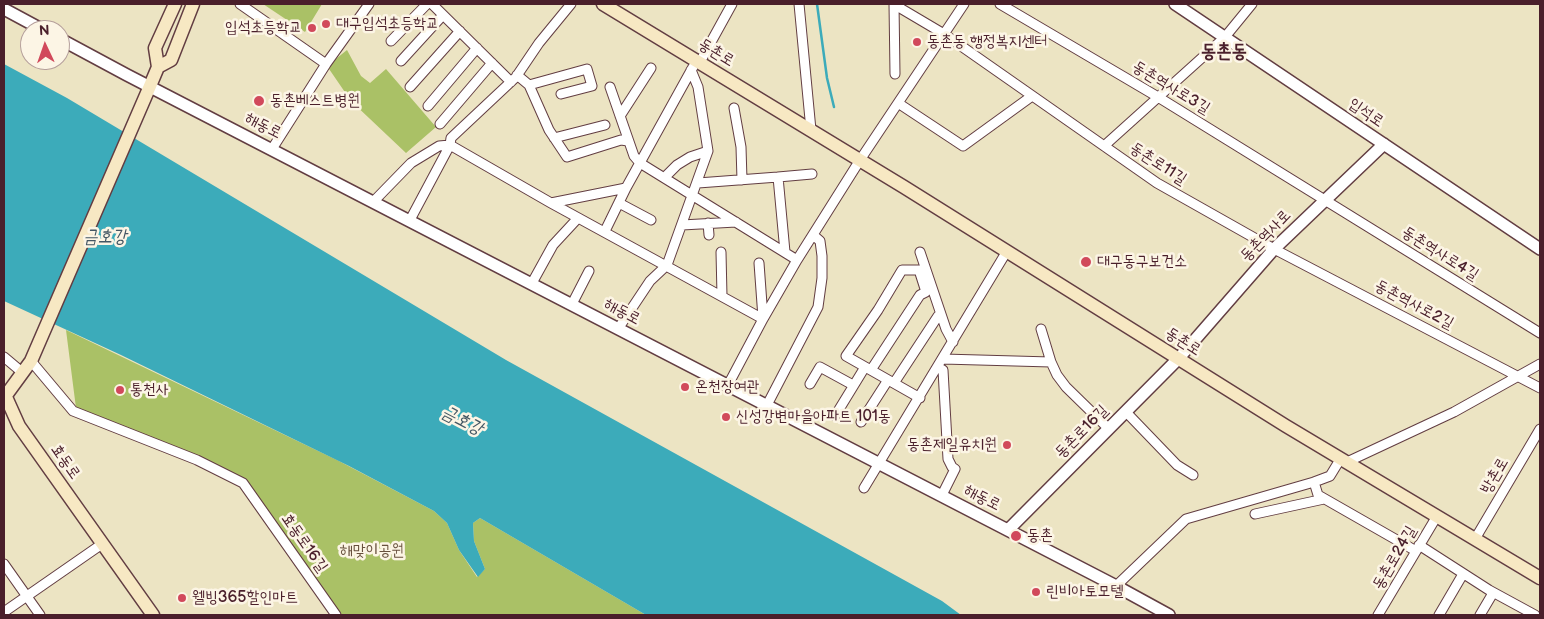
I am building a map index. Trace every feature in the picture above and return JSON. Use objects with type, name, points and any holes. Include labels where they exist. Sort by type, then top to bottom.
[{"type":"main road","points":[[4,396],[31,361],[158,67],[155,48],[175,4]]},
{"type":"main road","points":[[158,67],[171,60],[193,4]]},
{"type":"main road","name":"동촌로","points":[[604,4],[696,64],[811,130],[1344,460],[1540,578]]},
{"type":"main road","name":"효동로","points":[[4,396],[19,426],[153,615]]},
{"type":"street","points":[[240,4],[326,64]]},
{"type":"street","points":[[272,149],[326,64],[369,4]]},
{"type":"street","points":[[391,41],[427,4]]},
{"type":"street","points":[[432,4],[492,63],[514,78],[529,84],[586,69],[592,86],[561,94]]},
{"type":"street","points":[[410,220],[450,145],[451,138],[514,78],[571,4]]},
{"type":"street","points":[[605,232],[626,188],[732,4]]},
{"type":"street","points":[[799,4],[811,130]]},
{"type":"street","name":"동촌로11길","points":[[894,4],[944,34],[1157,183],[1274,249]]},
{"type":"street","name":"동촌로11길","points":[[894,4],[895,74]]},
{"type":"street","points":[[728,385],[797,260],[860,160],[964,4]]},
{"type":"street","name":"동촌역사로3길","points":[[1000,4],[1158,97],[1325,200]]},
{"type":"street","name":"입석로","points":[[1175,4],[1186,8],[1225,37],[1540,249]]},
{"type":"street","points":[[1104,146],[1225,37],[1252,4]]},
{"type":"street","points":[[4,9],[24,20]]},
{"type":"street","points":[[401,61],[443,15]]},
{"type":"street","points":[[410,87],[460,31]]},
{"type":"street","name":"해동로","points":[[70,44],[942,495],[1168,615]]},
{"type":"street","points":[[428,106],[477,48]]},
{"type":"street","points":[[440,124],[492,63]]},
{"type":"street","points":[[618,329],[650,282],[667,265],[694,196],[708,152],[696,64]]},
{"type":"street","points":[[620,116],[651,68]]},
{"type":"street","points":[[529,84],[549,130],[568,157],[621,140],[628,141]]},
{"type":"street","points":[[610,87],[628,141],[634,156],[640,163],[797,260]]},
{"type":"street","points":[[898,103],[963,146],[1032,96]]},
{"type":"street","points":[[734,108],[741,147],[742,180]]},
{"type":"street","points":[[554,138],[605,125]]},
{"type":"street","name":"동촌역사로","points":[[1179,358],[1274,249],[1384,144]]},
{"type":"street","points":[[374,201],[411,164],[440,146],[450,145],[551,203],[763,319]]},
{"type":"street","points":[[665,177],[690,157],[708,152]]},
{"type":"street","points":[[698,183],[812,174]]},
{"type":"street","points":[[778,177],[785,252]]},
{"type":"street","points":[[551,203],[626,188]]},
{"type":"street","name":"동촌역사로4길","points":[[1325,200],[1540,333]]},
{"type":"street","points":[[619,203],[651,220]]},
{"type":"street","points":[[532,283],[553,245],[578,218]]},
{"type":"street","points":[[682,225],[736,222]]},
{"type":"street","points":[[708,223],[709,235]]},
{"type":"street","points":[[767,405],[818,307],[822,278],[822,256],[820,241],[813,235]]},
{"type":"street","name":"동촌역사로2길","points":[[1274,249],[1540,388]]},
{"type":"street","points":[[864,488],[1007,251]]},
{"type":"street","points":[[721,252],[722,296]]},
{"type":"street","points":[[920,252],[946,329],[953,342]]},
{"type":"street","points":[[759,262],[763,319]]},
{"type":"street","points":[[835,416],[854,385],[868,368],[920,295],[926,292],[919,270],[902,270],[878,310],[846,356],[868,368],[920,398]]},
{"type":"street","points":[[572,304],[589,271]]},
{"type":"street","points":[[861,422],[941,314]]},
{"type":"street","points":[[1040,329],[1057,375],[1109,429]]},
{"type":"street","points":[[4,357],[23,373]]},
{"type":"street","name":"동촌로16길","points":[[1008,530],[1179,358]]},
{"type":"street","name":"효동로16길","points":[[31,361],[73,411],[197,460],[243,483],[336,615]]},
{"type":"street","points":[[940,363],[1051,362]]},
{"type":"street","points":[[940,363],[943,370],[948,459],[955,470],[942,495]]},
{"type":"street","points":[[1116,586],[1186,519],[1330,476],[1344,460],[1454,412],[1540,364]]},
{"type":"street","points":[[810,384],[820,367],[854,385]]},
{"type":"street","points":[[1126,412],[1175,463],[1192,475]]},
{"type":"street","name":"방촌로","points":[[1475,539],[1540,429]]},
{"type":"street","points":[[1314,482],[1318,496],[1464,574],[1524,613],[1535,615]]},
{"type":"street","points":[[1281,492],[1285,507]]},
{"type":"street","points":[[1255,514],[1324,499]]},
{"type":"street","name":"동촌로24길","points":[[1378,615],[1437,516]]},
{"type":"street","points":[[4,612],[102,544]]},
{"type":"street","points":[[4,564],[40,615]]},
{"type":"street","points":[[1439,615],[1464,574]]},
{"type":"street","points":[[1480,615],[1493,593]]},
{"type":"green space","points":[[263,4],[322,4],[305,32]]},
{"type":"green space","points":[[347,50],[361,76],[370,83],[386,69],[436,127],[406,153],[351,101],[327,66]]},
{"type":"green space","name":"해맞이공원","points":[[66,330],[337,460],[434,511],[447,523],[459,550],[477,577],[485,569],[474,541],[473,523],[480,518],[646,615],[339,615],[249,485],[76,408]]},
{"type":"water","name":"금호강","points":[[4,64],[67,98],[506,360],[942,601],[961,615],[646,615],[480,518],[473,523],[474,541],[485,569],[478,577],[459,550],[447,523],[434,511],[349,466],[121,355],[4,301]]},
{"type":"waterway","points":[[817,4],[827,78],[834,107]]},
{"type":"place","name":"대구입석초등학교","points":[[326,24]]},
{"type":"place","name":"입석초등학교","points":[[312,28]]},
{"type":"place","name":"동촌동 행정복지센터","points":[[917,42]]},
{"type":"place","name":"동촌베스트병원","points":[[259,101]]},
{"type":"place","name":"대구동구보건소","points":[[1086,262]]},
{"type":"place","name":"온천장여관","points":[[685,387]]},
{"type":"place","name":"통천사","points":[[120,390]]},
{"type":"place","name":"신성강변마을아파트 101동","points":[[726,417]]},
{"type":"place","name":"동촌제일유치원","points":[[1007,445]]},
{"type":"place","name":"동촌","points":[[1016,536]]},
{"type":"place","name":"린비아토모텔","points":[[1036,592]]},
{"type":"place","name":"웰빙365할인마트","points":[[182,598]]},
{"type":"district","name":"동촌동","points":[[1224,52]]}]
